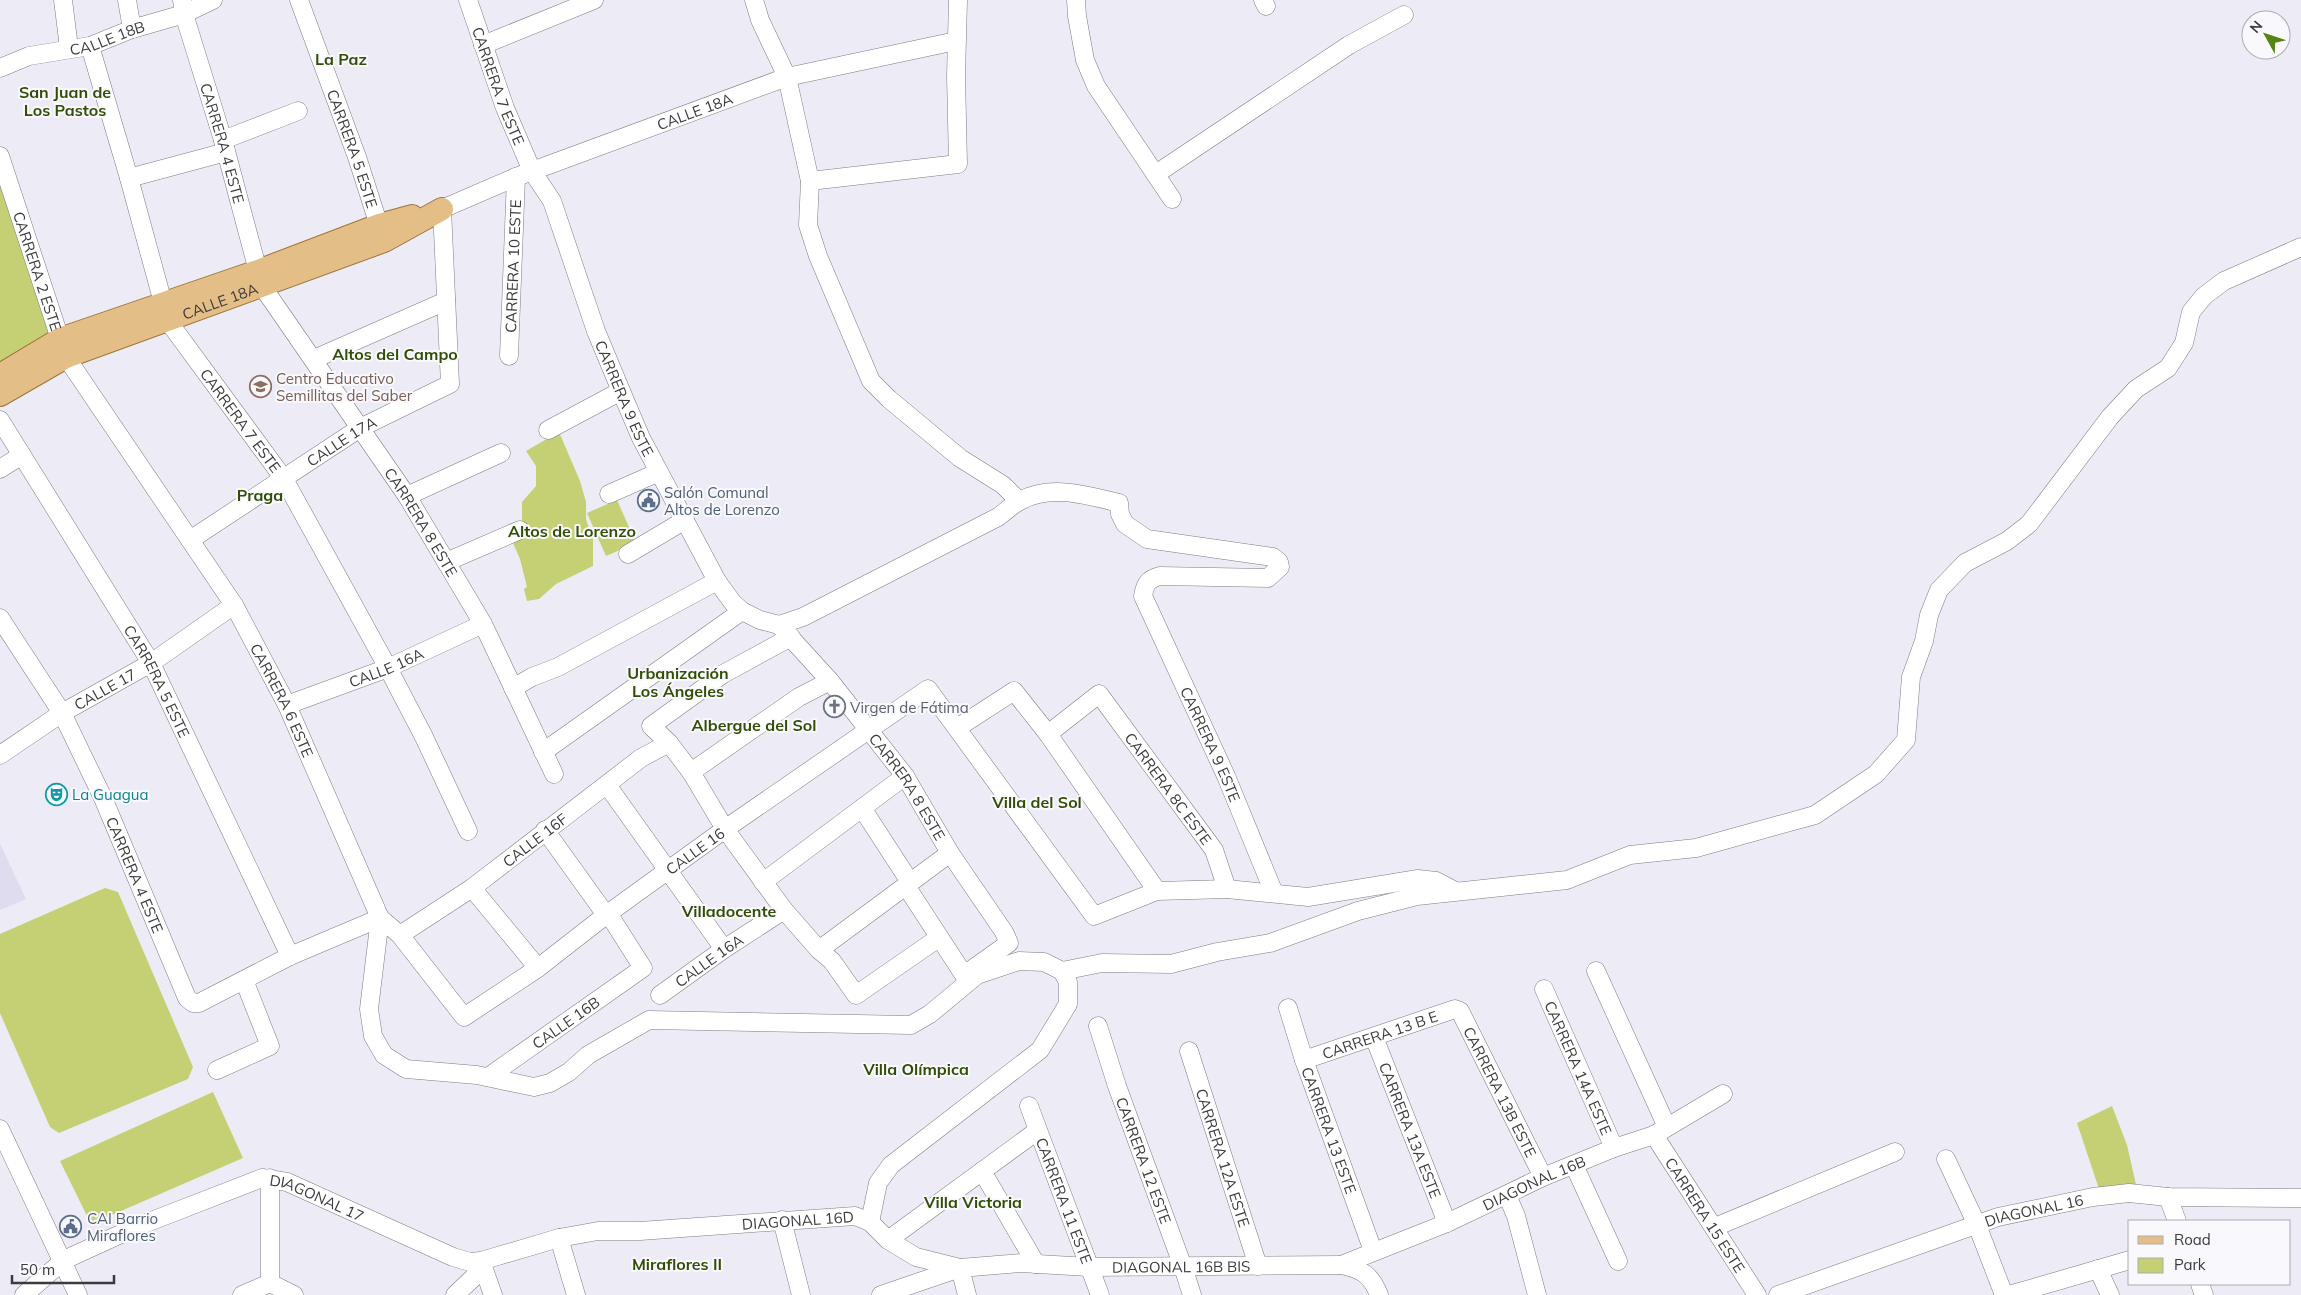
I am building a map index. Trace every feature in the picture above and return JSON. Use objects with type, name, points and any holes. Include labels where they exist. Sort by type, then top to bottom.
[{"type":"main road","name":"CALLE 18A","points":[[0,375],[63,348],[260,279],[442,209]]},
{"type":"main road","name":"CALLE 18A","points":[[0,395],[63,348]]},
{"type":"street","points":[[63,0],[70,48]]},
{"type":"street","points":[[127,0],[132,29]]},
{"type":"street","name":"CALLE 18B","points":[[0,68],[29,56],[90,46],[183,7],[213,0]]},
{"type":"street","name":"CARRERA 5 ESTE","points":[[299,0],[381,233]]},
{"type":"street","name":"CARRERA 7 ESTE","points":[[468,0],[505,108],[524,174]]},
{"type":"street","points":[[483,44],[594,0]]},
{"type":"street","points":[[754,0],[760,20],[787,77],[810,181],[808,225],[818,256],[871,381],[889,399],[960,458],[1003,485],[1019,501],[998,517],[803,617],[652,726],[691,772],[725,829],[784,910],[819,950],[832,960],[856,995],[937,939]]},
{"type":"street","points":[[810,181],[958,164],[956,41],[958,0]]},
{"type":"street","points":[[1076,0],[1085,60],[1096,86],[1172,199]]},
{"type":"street","name":"CARRERA 4 ESTE","points":[[183,7],[224,146],[260,279]]},
{"type":"street","points":[[1156,174],[1349,45],[1404,15]]},
{"type":"street","name":"CALLE 18A","points":[[442,209],[524,174],[787,77],[956,41]]},
{"type":"street","name":"CARRERA 7 ESTE","points":[[90,46],[129,178],[165,311],[284,479],[388,668],[468,831]]},
{"type":"street","points":[[129,178],[224,146],[298,111]]},
{"type":"street","name":"CARRERA 2 ESTE","points":[[0,156],[63,348]]},
{"type":"street","name":"CARRERA 10 ESTE","points":[[509,356],[524,174]]},
{"type":"street","name":"CARRERA 9 ESTE","points":[[524,174],[552,201],[596,331],[641,438],[717,581],[732,602],[742,612]]},
{"type":"street","points":[[314,359],[446,301],[442,209]]},
{"type":"street","points":[[488,1077],[534,1088],[550,1083],[569,1072],[588,1055],[649,1020],[911,1025],[930,1014],[977,975],[1019,961],[1044,962],[1062,971],[1102,963],[1171,964],[1217,952],[1270,943],[1375,907],[1417,896],[1567,880],[1630,855],[1696,848],[1815,815],[1876,774],[1906,740],[1910,677],[1924,641],[1929,615],[1939,590],[1965,563],[2007,542],[2028,524],[2110,417],[2136,389],[2168,368],[2184,343],[2191,312],[2204,296],[2224,282],[2301,247]]},
{"type":"street","name":"CARRERA 8 ESTE","points":[[260,279],[407,496],[483,624],[554,774]]},
{"type":"street","name":"CALLE 17A","points":[[190,540],[360,428],[450,384],[446,301]]},
{"type":"street","name":"CARRERA 6 ESTE","points":[[63,348],[234,605],[287,705],[380,918],[370,1009],[373,1036],[384,1055],[406,1069],[488,1077]]},
{"type":"street","points":[[548,430],[621,391]]},
{"type":"street","name":"CARRERA 5 ESTE","points":[[0,420],[151,663],[290,956]]},
{"type":"street","points":[[407,496],[501,453]]},
{"type":"street","points":[[0,469],[22,455]]},
{"type":"street","points":[[609,494],[659,472]]},
{"type":"street","name":"CARRERA 9 ESTE","points":[[1019,501],[1032,496],[1079,493],[1118,503],[1120,514],[1125,524],[1147,539],[1273,557],[1279,562],[1280,567],[1268,578],[1160,576],[1151,578],[1145,585],[1143,596],[1226,776],[1274,893]]},
{"type":"street","points":[[628,554],[684,520]]},
{"type":"street","points":[[446,562],[520,530]]},
{"type":"street","points":[[513,688],[532,677],[558,667],[717,581]]},
{"type":"street","name":"CALLE 17","points":[[0,755],[62,713],[151,663],[234,605]]},
{"type":"street","points":[[543,752],[742,612],[785,631]]},
{"type":"street","name":"CARRERA 4 ESTE","points":[[0,618],[62,713],[103,798],[187,998],[192,1003],[200,1003],[244,980]]},
{"type":"street","name":"CALLE 16A","points":[[287,705],[388,668],[483,624]]},
{"type":"street","name":"CARRERA 8 ESTE","points":[[785,631],[830,680],[905,776],[950,853],[1010,943],[964,975],[908,884]]},
{"type":"street","points":[[691,772],[799,697],[830,680]]},
{"type":"street","name":"CALLE 16","points":[[400,935],[464,1017],[538,968],[607,914],[725,829],[928,689],[956,728]]},
{"type":"street","points":[[1157,891],[1048,734],[1014,691],[956,728],[1094,916],[1157,891],[1226,889],[1308,897],[1418,879],[1436,881],[1456,891]]},
{"type":"street","name":"CARRERA 8C ESTE","points":[[1048,734],[1099,694],[1214,850],[1226,889]]},
{"type":"street","name":"CALLE 16F","points":[[400,935],[472,888],[641,758],[668,743]]},
{"type":"street","points":[[763,882],[905,776]]},
{"type":"street","points":[[607,785],[724,949]]},
{"type":"street","points":[[862,808],[908,884]]},
{"type":"street","points":[[545,830],[607,914]]},
{"type":"street","points":[[819,950],[950,853]]},
{"type":"street","points":[[472,888],[538,968]]},
{"type":"street","name":"CALLE 16A","points":[[660,995],[724,949],[784,910]]},
{"type":"street","name":"CALLE 16B","points":[[488,1077],[643,968],[607,914]]},
{"type":"street","points":[[217,1070],[270,1046],[244,980],[290,956],[380,918],[400,935]]},
{"type":"street","name":"DIAGONAL 16D","points":[[481,1261],[559,1238],[598,1231],[640,1231],[854,1216],[870,1222],[878,1183],[891,1165],[1040,1050],[1068,1004],[1068,982],[1062,971]]},
{"type":"street","name":"CARRERA 15 ESTE","points":[[1596,971],[1661,1131],[1715,1227],[1757,1295]]},
{"type":"street","name":"CARRERA 14A ESTE","points":[[1544,989],[1614,1148]]},
{"type":"street","name":"CARRERA 13 ESTE","points":[[1288,1008],[1304,1060],[1373,1251]]},
{"type":"street","name":"CARRERA 13 B E","points":[[1304,1060],[1455,1009]]},
{"type":"street","name":"CARRERA 13B ESTE","points":[[1455,1009],[1463,1015],[1543,1177]]},
{"type":"street","name":"CARRERA 12 ESTE","points":[[1098,1026],[1117,1086],[1192,1295]]},
{"type":"street","name":"CARRERA 13A ESTE","points":[[1374,1037],[1447,1222]]},
{"type":"street","name":"CARRERA 12A ESTE","points":[[1189,1051],[1258,1266]]},
{"type":"street","name":"DIAGONAL 16B","points":[[1341,1265],[1447,1222],[1543,1177],[1661,1131],[1723,1094]]},
{"type":"street","name":"CARRERA 11 ESTE","points":[[1029,1106],[1100,1295]]},
{"type":"street","points":[[0,1129],[64,1260],[78,1295]]},
{"type":"street","points":[[888,1240],[1037,1131]]},
{"type":"street","points":[[1715,1227],[1895,1152]]},
{"type":"street","points":[[1946,1159],[1977,1224],[2004,1295]]},
{"type":"street","points":[[1574,1165],[1618,1261]]},
{"type":"street","points":[[982,1170],[1028,1263]]},
{"type":"street","name":"DIAGONAL 17","points":[[24,1295],[64,1260],[136,1226],[262,1178],[286,1182],[453,1257],[470,1262],[481,1261]]},
{"type":"street","points":[[270,1178],[270,1283]]},
{"type":"street","name":"DIAGONAL 16","points":[[1778,1295],[1998,1217],[2093,1197],[2129,1193],[2168,1197],[2301,1198]]},
{"type":"street","points":[[1507,1195],[1516,1216],[1537,1295]]},
{"type":"street","points":[[2168,1197],[2177,1220]]},
{"type":"street","points":[[782,1220],[801,1295]]},
{"type":"street","points":[[870,1222],[888,1240],[916,1257],[948,1263],[960,1268]]},
{"type":"street","points":[[559,1238],[576,1295]]},
{"type":"street","points":[[455,1295],[474,1277],[481,1261]]},
{"type":"street","points":[[481,1261],[493,1295]]},
{"type":"street","points":[[2010,1295],[2128,1261]]},
{"type":"street","name":"DIAGONAL 16B BIS","points":[[960,1268],[1028,1263],[1089,1267],[1341,1265]]},
{"type":"street","points":[[1341,1265],[1360,1269],[1375,1285],[1378,1295]]},
{"type":"street","points":[[882,1295],[960,1268]]},
{"type":"street","points":[[960,1268],[967,1295]]},
{"type":"street","points":[[2098,1270],[2110,1295]]},
{"type":"street","points":[[242,1295],[270,1283],[294,1295]]},
{"type":"shaded area","points":[[0,844],[26,899],[0,910]]},
{"type":"green space","points":[[0,172],[49,334],[0,365]]},
{"type":"green space","points":[[559,432],[580,481],[586,502],[586,519],[593,540],[593,566],[556,584],[539,599],[527,601],[524,589],[527,587],[520,559],[513,543],[522,537],[522,502],[536,486],[536,466],[526,451]]},
{"type":"green space","points":[[617,500],[636,543],[606,556],[587,513]]},
{"type":"green space","points":[[105,888],[118,892],[193,1067],[188,1079],[59,1133],[50,1127],[0,1013],[0,934]]},
{"type":"green space","points":[[213,1092],[243,1158],[91,1224],[60,1161]]},
{"type":"green space","points":[[2112,1106],[2127,1145],[2137,1189],[2100,1192],[2077,1123]]},
{"type":"place","name":"Centro Educativo Semillitas del Saber","points":[[260,387]]},
{"type":"place","name":"Salón Comunal Altos de Lorenzo","points":[[648,501]]},
{"type":"place","name":"Virgen de Fátima","points":[[834,707]]},
{"type":"place","name":"La Guagua","points":[[56,794]]},
{"type":"place","name":"CAI Barrio Miraflores","points":[[71,1227]]},
{"type":"district","name":"La Paz","points":[[341,59]]},
{"type":"district","name":"San Juan de Los Pastos","points":[[65,101]]},
{"type":"district","name":"Altos del Campo","points":[[395,354]]},
{"type":"district","name":"Praga","points":[[260,495]]},
{"type":"district","name":"Altos de Lorenzo","points":[[572,531]]},
{"type":"district","name":"Urbanización Los Ángeles","points":[[678,682]]},
{"type":"district","name":"Albergue del Sol","points":[[754,725]]},
{"type":"district","name":"Villa del Sol","points":[[1037,802]]},
{"type":"district","name":"Villadocente","points":[[729,911]]},
{"type":"district","name":"Villa Olímpica","points":[[916,1069]]},
{"type":"district","name":"Villa Victoria","points":[[973,1202]]},
{"type":"district","name":"Miraflores II","points":[[677,1264]]}]
